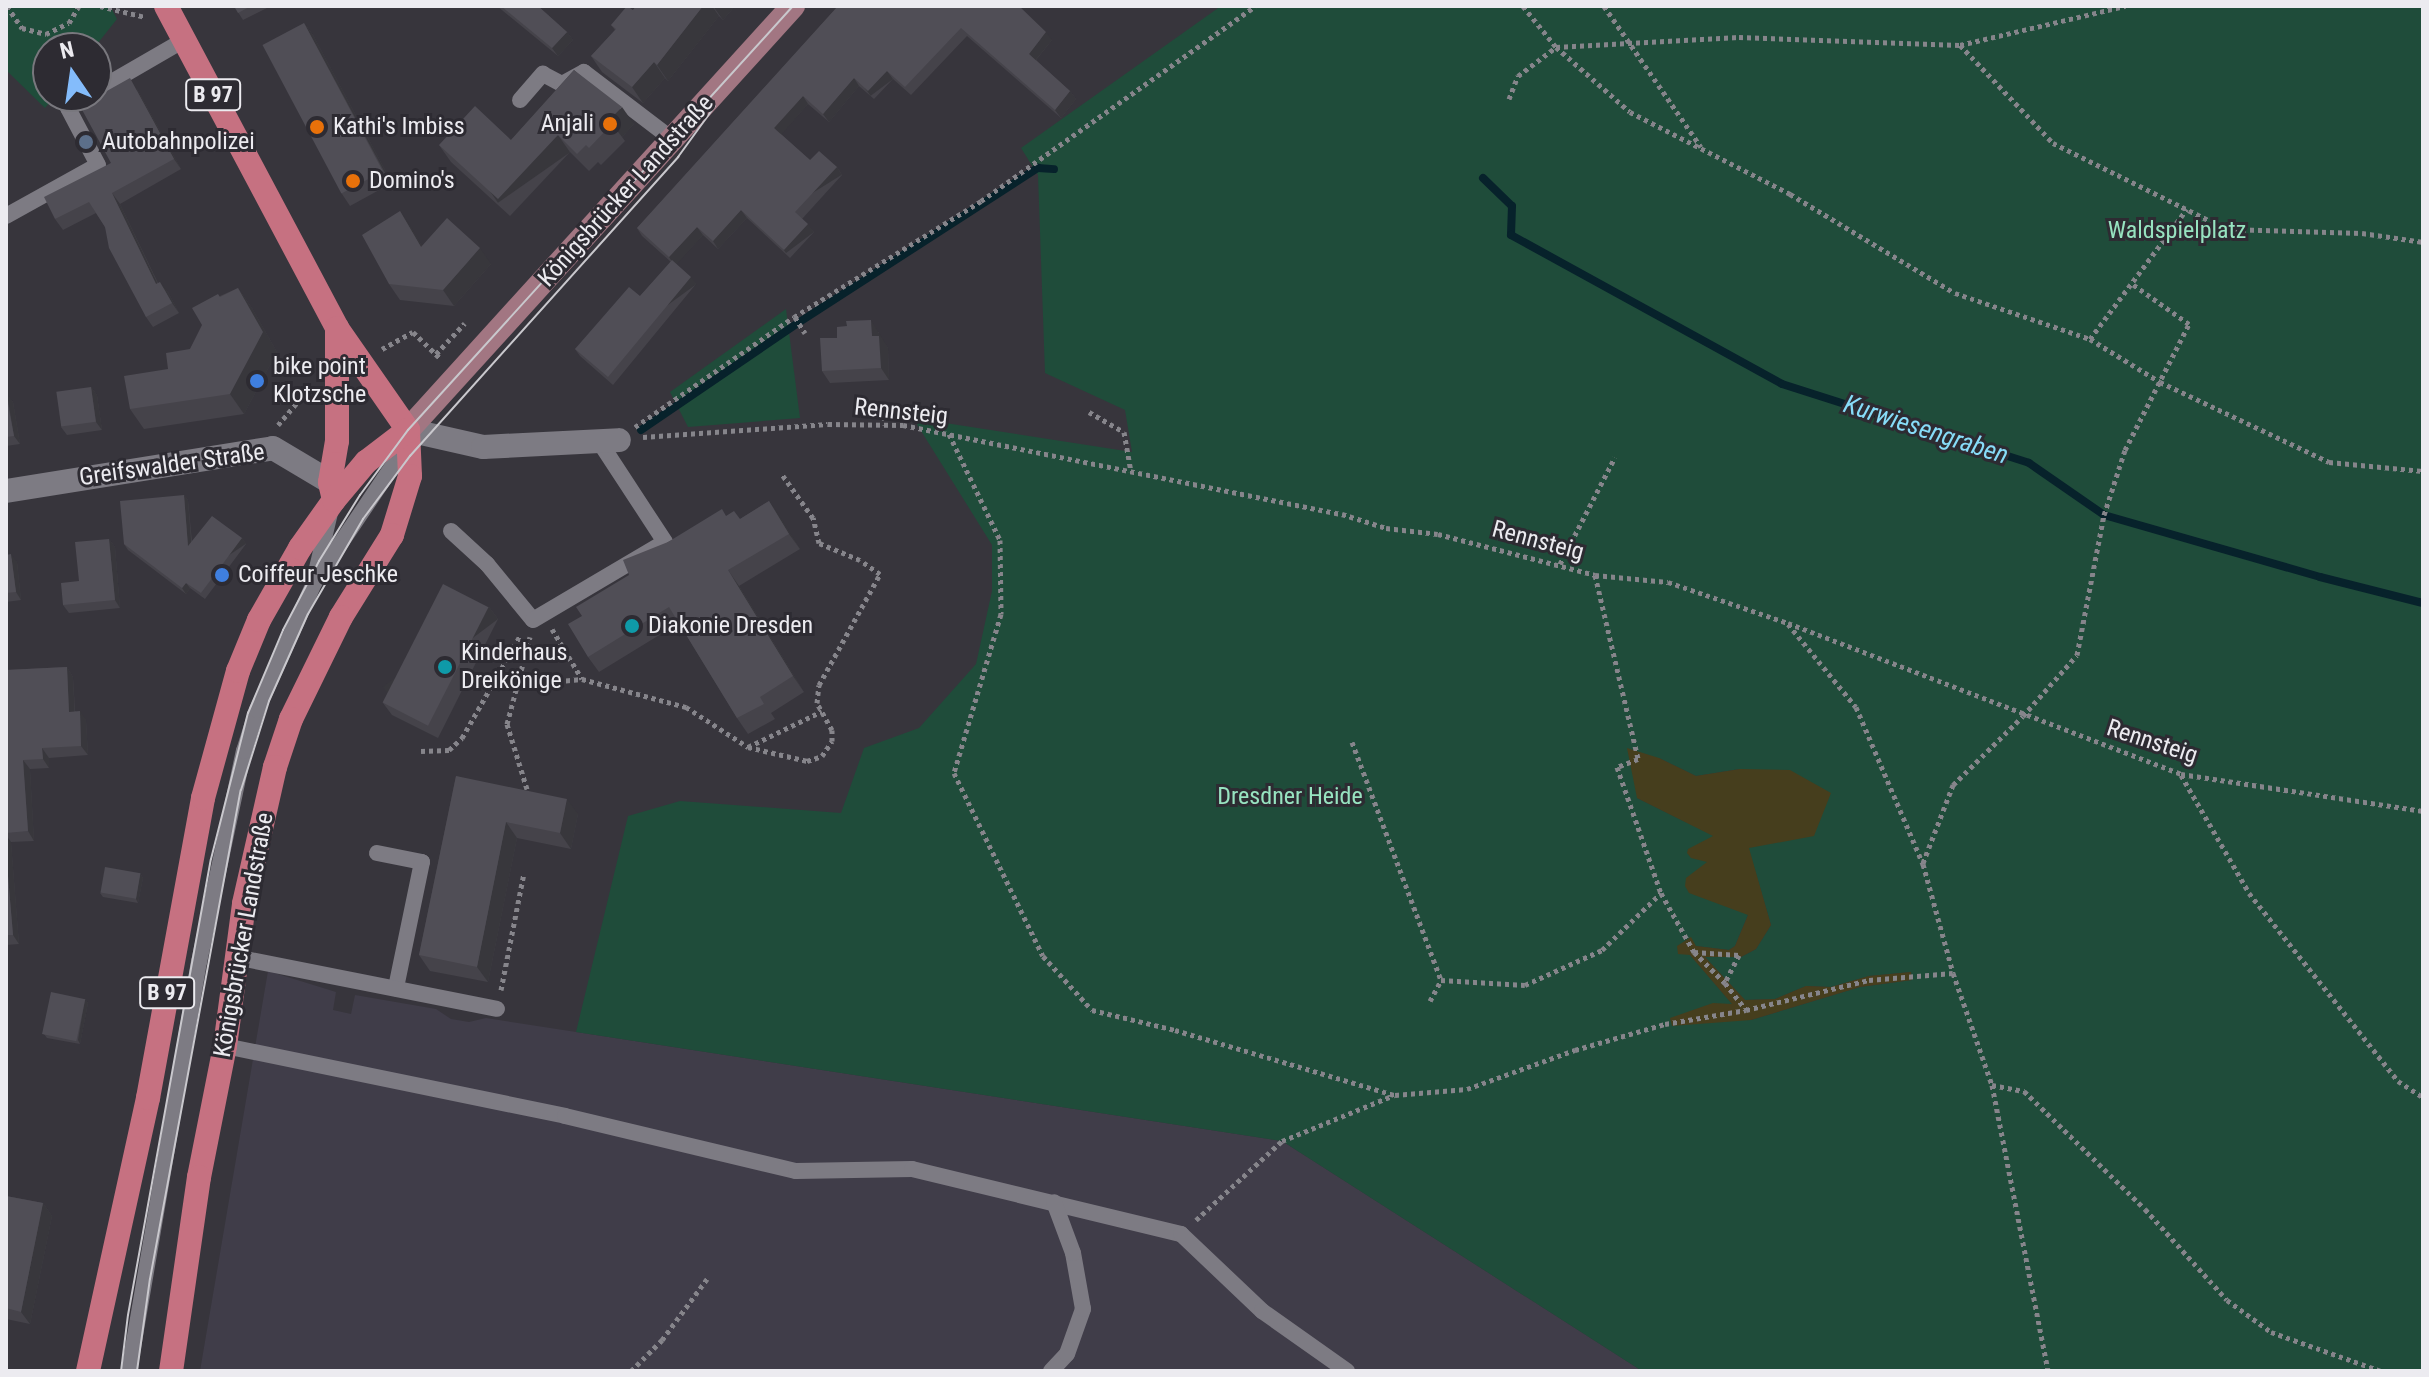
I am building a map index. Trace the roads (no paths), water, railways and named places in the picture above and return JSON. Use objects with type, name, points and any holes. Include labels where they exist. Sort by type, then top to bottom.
[{"type":"main road","name":"B 97","points":[[88,1371],[148,1098],[203,798],[238,671],[266,608],[332,491],[408,430],[337,328],[166,6]]},
{"type":"main road","name":"Königsbrücker Landstraße","points":[[171,1371],[199,1177],[225,1046],[235,957],[275,767],[291,719],[341,617],[392,535],[410,476],[408,430],[793,6]]},
{"type":"main road","points":[[332,491],[337,441],[337,328]]},
{"type":"street","points":[[408,430],[483,447],[617,436]]},
{"type":"street","name":"Greifswalder Straße","points":[[6,491],[273,448],[332,491]]},
{"type":"lane","points":[[112,82],[184,40]]},
{"type":"lane","points":[[520,100],[543,74],[562,84],[584,72],[672,139]]},
{"type":"lane","points":[[6,216],[98,165],[70,112]]},
{"type":"lane","points":[[129,1371],[167,1136],[232,793],[257,710],[314,583],[400,455],[408,430]]},
{"type":"lane","points":[[451,531],[487,564],[536,617],[665,542],[617,436]]},
{"type":"lane","points":[[314,583],[332,491]]},
{"type":"lane","points":[[377,853],[422,862],[396,988]]},
{"type":"lane","points":[[235,957],[497,1009]]},
{"type":"lane","points":[[225,1046],[565,1116],[796,1171],[912,1169],[1181,1234],[1262,1311],[1347,1371]]},
{"type":"lane","points":[[1051,1371],[1067,1354],[1083,1309],[1073,1253],[1054,1202]]},
{"type":"waterway","points":[[641,430],[798,323],[1038,168],[1054,169]]},
{"type":"waterway","name":"Kurwiesengraben","points":[[1483,178],[1512,206],[1511,235],[1782,384],[2029,463],[2104,515],[2423,603]]},
{"type":"tram line","points":[[121,1371],[128,1315],[211,859],[248,713],[283,630],[319,561],[360,495],[408,430],[793,6]]},
{"type":"tram line","points":[[137,1371],[150,1279],[241,790],[269,701],[308,614],[363,519],[410,456],[678,157],[715,106]]},
{"type":"place","name":"Anjali","points":[[610,124]]},
{"type":"place","name":"Kathi's Imbiss","points":[[317,127]]},
{"type":"place","name":"Autobahnpolizei","points":[[86,142]]},
{"type":"place","name":"Domino's","points":[[353,181]]},
{"type":"place","name":"bike point Klotzsche","points":[[257,381]]},
{"type":"place","name":"Coiffeur Jeschke","points":[[222,575]]},
{"type":"place","name":"Diakonie Dresden","points":[[632,626]]},
{"type":"place","name":"Kinderhaus Dreikönige","points":[[445,667]]},
{"type":"park label","name":"Waldspielplatz","points":[[2177,231]]},
{"type":"park label","name":"Dresdner Heide","points":[[1290,797]]}]
